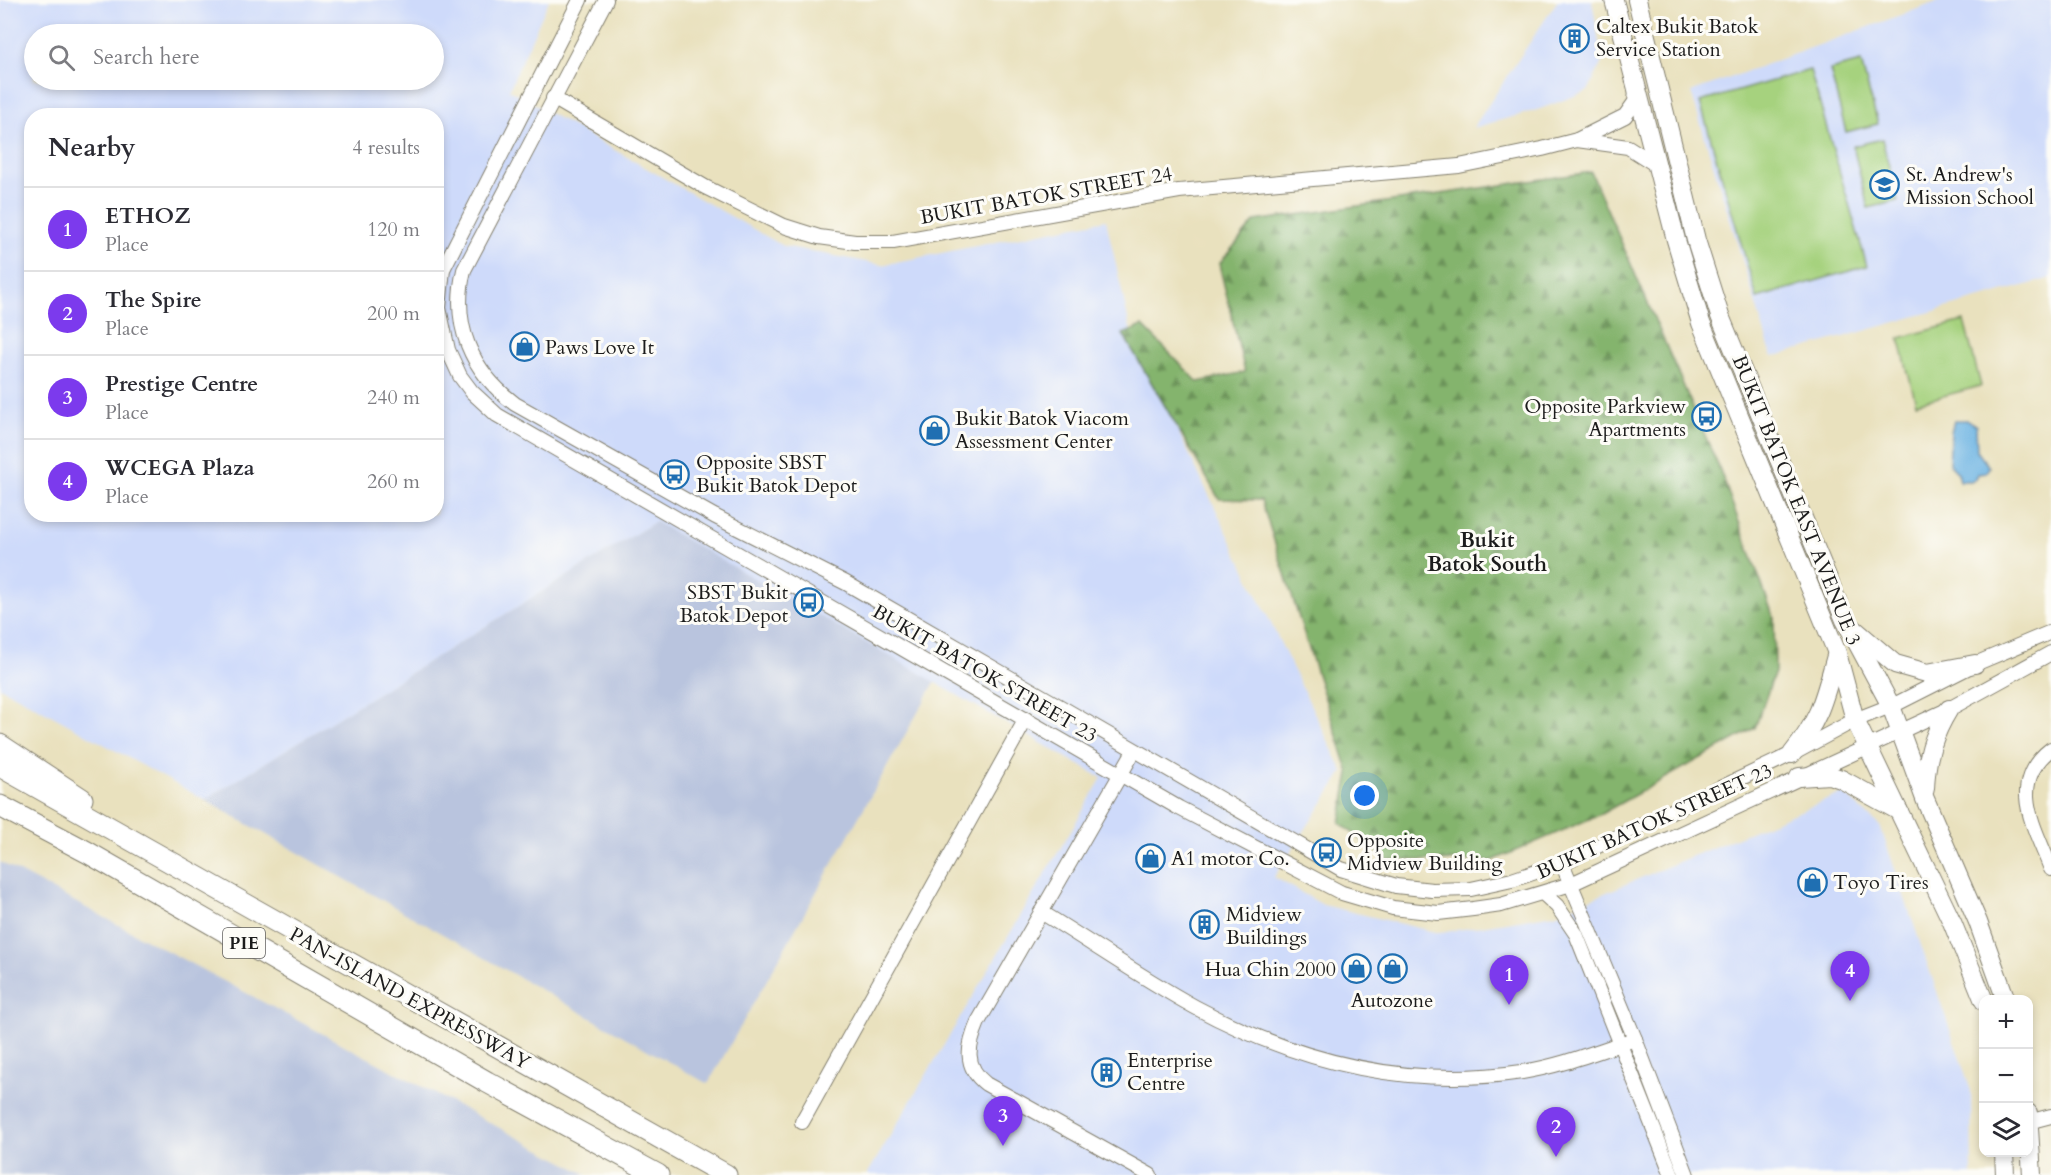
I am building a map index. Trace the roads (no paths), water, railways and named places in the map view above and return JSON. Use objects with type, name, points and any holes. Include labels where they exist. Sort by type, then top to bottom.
[{"type":"highway","points":[[0,745],[197,878]]},
{"type":"highway","name":"PAN-ISLAND EXPRESSWAY","points":[[0,766],[726,1175]]},
{"type":"highway","name":"PAN-ISLAND EXPRESSWAY","points":[[0,806],[87,852],[487,1082],[658,1175]]},
{"type":"main road","name":"BUKIT BATOK EAST AVENUE 3","points":[[1614,0],[1701,323],[1837,653],[1855,720],[1952,922],[1981,995]]},
{"type":"main road","name":"BUKIT BATOK EAST AVENUE 3","points":[[1637,0],[1696,240],[1720,316],[1845,621],[1891,706],[1925,799],[1978,922],[2005,995]]},
{"type":"main road","points":[[1845,621],[1895,664],[1927,673],[1975,664]]},
{"type":"main road","points":[[1792,754],[1812,729],[1822,706],[1837,653]]},
{"type":"main road","points":[[1925,799],[1926,760],[1935,731],[1949,709]]},
{"type":"main road","points":[[1799,777],[1835,777],[1899,811]]},
{"type":"main road","points":[[2004,1157],[2005,1175]]},
{"type":"main road","points":[[2031,1157],[2032,1175]]},
{"type":"street","name":"BUKIT BATOK STREET 23","points":[[444,267],[580,0]]},
{"type":"street","name":"BUKIT BATOK STREET 23","points":[[606,0],[470,255],[462,278],[460,306],[463,333],[473,360],[490,383],[525,410],[714,516],[846,583],[1341,869],[1369,879],[1415,889],[1472,889],[1512,880],[1562,863],[1792,754],[1855,720],[1891,706],[1975,664],[2051,632]]},
{"type":"street","name":"BUKIT BATOK STREET 24","points":[[554,98],[705,186],[784,226],[819,237],[855,242],[893,242],[1179,191],[1459,166],[1577,140],[1629,113],[1635,102],[1636,88]]},
{"type":"street","name":"BUKIT BATOK STREET 24","points":[[1577,140],[1628,147],[1658,166]]},
{"type":"street","name":"BUKIT BATOK STREET 23","points":[[444,335],[460,376],[484,405],[505,421],[609,478],[1179,808],[1342,893],[1375,903],[1438,913],[1501,905],[1544,894],[1571,884],[1866,745],[1949,709],[2051,653]]},
{"type":"street","points":[[802,1122],[1026,719]]},
{"type":"street","points":[[2051,749],[2031,769],[2026,788],[2030,814],[2051,869]]},
{"type":"street","points":[[1134,751],[978,1022],[968,1049],[970,1066],[986,1084],[1150,1175]]},
{"type":"street","points":[[1562,863],[1635,1039],[1687,1175]]},
{"type":"street","points":[[1544,894],[1557,906],[1576,934],[1672,1175]]},
{"type":"street","points":[[1041,912],[1194,1006],[1287,1048],[1330,1063],[1409,1077],[1474,1078],[1524,1072],[1574,1060],[1635,1039]]},
{"type":"street","points":[[2033,1118],[2051,1116]]},
{"type":"water","points":[[1954,420],[1968,420],[1976,426],[1977,451],[1989,467],[1986,473],[1978,474],[1973,481],[1960,481],[1958,473],[1949,464]]},
{"type":"place","name":"Caltex Bukit Batok Service Station","points":[[1575,38]]},
{"type":"place","name":"St. Andrew's Mission School","points":[[1885,185]]},
{"type":"place","name":"Paws Love It","points":[[524,347]]},
{"type":"place","name":"Opposite Parkview Apartments","points":[[1707,417]]},
{"type":"place","name":"Bukit Batok Viacom Assessment Center","points":[[934,430]]},
{"type":"place","name":"Opposite SBST Bukit Batok Depot","points":[[675,474]]},
{"type":"place","name":"SBST Bukit Batok Depot","points":[[809,603]]},
{"type":"place","name":"Opposite Midview Building","points":[[1326,852]]},
{"type":"place","name":"A1 motor Co.","points":[[1150,858]]},
{"type":"place","name":"Toyo Tires","points":[[1812,882]]},
{"type":"place","name":"Midview Buildings","points":[[1205,925]]},
{"type":"place","name":"Hua Chin 2000","points":[[1357,969]]},
{"type":"place","name":"Autozone","points":[[1392,969]]},
{"type":"place","name":"WCEGA Plaza","points":[[1850,1001]]},
{"type":"place","name":"ETHOZ","points":[[1509,1005]]},
{"type":"place","name":"Enterprise Centre","points":[[1106,1072]]},
{"type":"place","name":"Prestige Centre","points":[[1003,1146]]},
{"type":"place","name":"The Spire","points":[[1556,1157]]},
{"type":"district","name":"Bukit Batok South","points":[[1487,552]]}]
